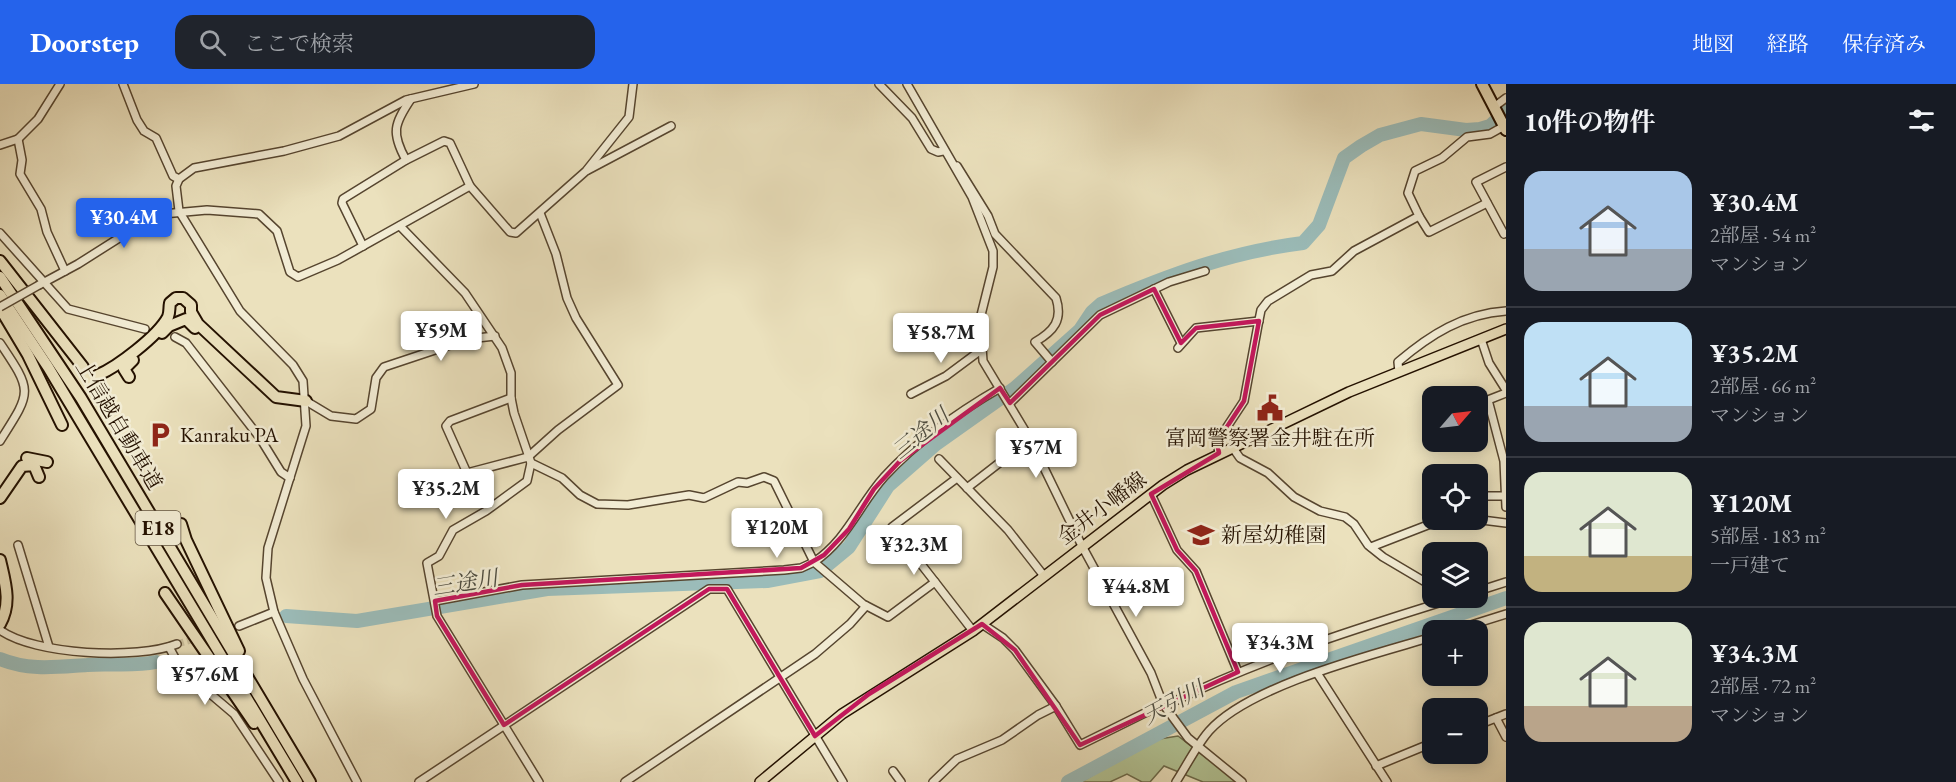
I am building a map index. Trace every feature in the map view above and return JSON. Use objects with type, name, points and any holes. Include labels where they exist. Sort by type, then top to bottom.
[{"type":"highway","points":[[1482,84],[1505,126]]},
{"type":"highway","points":[[0,261],[83,367]]},
{"type":"highway","name":"上信越自動車道","points":[[0,277],[81,398],[310,782]]},
{"type":"highway","name":"上信越自動車道","points":[[0,295],[48,367],[296,782]]},
{"type":"highway","points":[[98,375],[123,360],[157,330],[169,314],[170,303],[176,298],[183,298],[191,305],[191,312],[198,324],[264,387],[276,397],[306,401]]},
{"type":"highway","points":[[0,308],[28,355],[62,425]]},
{"type":"highway","points":[[129,377],[124,369],[128,363],[169,326],[186,319],[272,400],[288,405],[306,401]]},
{"type":"highway","points":[[0,488],[14,465],[21,459],[47,462]]},
{"type":"highway","points":[[0,498],[22,466],[34,465],[39,477]]},
{"type":"highway","points":[[181,524],[186,540],[236,644],[310,782]]},
{"type":"highway","points":[[0,560],[8,597],[5,615],[0,624]]},
{"type":"highway","points":[[0,581],[3,599],[0,619]]},
{"type":"highway","points":[[165,593],[296,782]]},
{"type":"main road","name":"金井小幡線","points":[[759,782],[869,694],[973,631],[1151,494],[1187,470],[1348,393],[1506,329]]},
{"type":"street","points":[[0,146],[18,139],[38,119],[60,84]]},
{"type":"street","points":[[123,84],[144,131],[156,138],[173,176],[179,179]]},
{"type":"street","points":[[179,179],[206,165],[284,151],[339,136],[411,99],[474,84]]},
{"type":"street","points":[[363,246],[342,203],[343,199],[406,160],[444,141],[450,143],[470,186],[510,232],[516,233],[586,171],[629,117],[633,84]]},
{"type":"street","points":[[879,84],[912,118],[931,149],[938,153],[943,151]]},
{"type":"street","points":[[907,84],[943,151],[972,197],[993,251],[993,267],[980,319],[983,361],[1030,439],[1082,546],[1130,633],[1163,704],[1188,738],[1242,782]]},
{"type":"street","points":[[1495,109],[1506,98]]},
{"type":"street","points":[[406,160],[395,140],[398,118],[411,99]]},
{"type":"street","points":[[586,171],[671,126]]},
{"type":"street","points":[[1487,203],[1429,232],[1408,193],[1415,171],[1451,152],[1467,137],[1479,137],[1505,126]]},
{"type":"street","points":[[18,139],[22,160],[20,174],[40,209],[56,254],[65,271]]},
{"type":"street","points":[[957,166],[988,216],[995,234],[1056,298],[1059,309],[1055,326],[1035,342],[1052,362]]},
{"type":"street","points":[[1504,234],[1476,182],[1506,167]]},
{"type":"street","points":[[179,179],[175,198],[178,211],[240,311],[299,372],[306,401],[306,426],[266,564],[266,578],[274,612],[303,679],[357,782]]},
{"type":"street","points":[[0,308],[138,226],[163,214],[178,211],[259,214],[277,231],[291,272],[298,277],[309,274],[363,246],[470,186]]},
{"type":"street","points":[[511,398],[450,420],[446,426],[467,473],[530,460],[558,430],[618,385],[576,318],[567,298],[556,254],[540,213]]},
{"type":"street","points":[[1219,453],[1217,442],[1244,401],[1262,310],[1278,293],[1311,275],[1332,271],[1354,251],[1419,216]]},
{"type":"street","points":[[400,226],[417,247],[465,293],[502,348],[511,373],[511,398],[530,460],[527,481],[486,511],[453,530],[439,556],[426,563],[437,616],[539,782]]},
{"type":"street","points":[[0,233],[41,284],[68,309],[145,329]]},
{"type":"street","points":[[1010,403],[1100,315],[1154,289],[1205,272]]},
{"type":"street","points":[[1154,289],[1179,345],[1196,328],[1259,321]]},
{"type":"street","points":[[1399,372],[1398,362],[1442,329],[1486,312],[1506,311]]},
{"type":"street","points":[[306,401],[331,416],[356,419],[371,409],[377,373],[384,367],[468,339],[495,336]]},
{"type":"street","points":[[175,337],[186,343],[260,438],[281,472],[290,478]]},
{"type":"street","points":[[1481,339],[1489,363],[1506,391],[1488,400],[1504,461],[1506,507]]},
{"type":"street","points":[[0,343],[21,375],[26,395],[23,405],[0,441]]},
{"type":"street","points":[[911,394],[946,376],[981,350]]},
{"type":"street","points":[[435,601],[522,585],[801,568],[814,562],[842,537],[874,489],[900,461],[1000,388]]},
{"type":"street","points":[[967,488],[1030,439]]},
{"type":"street","points":[[1233,448],[1240,458],[1268,473],[1294,497],[1320,511],[1345,517],[1354,524],[1371,548],[1422,580]]},
{"type":"street","points":[[939,459],[1008,530],[1044,576]]},
{"type":"street","points":[[530,460],[562,478],[580,495],[597,504],[628,505],[689,495],[704,498],[738,482],[747,483],[764,477],[774,481],[814,562],[866,606],[892,616],[935,582]]},
{"type":"street","points":[[957,478],[892,527],[973,631]]},
{"type":"street","points":[[1151,494],[1177,550],[1196,571],[1238,672]]},
{"type":"street","points":[[1488,496],[1504,496]]},
{"type":"street","points":[[1488,521],[1506,523]]},
{"type":"street","points":[[1371,548],[1422,527]]},
{"type":"street","points":[[18,544],[49,647]]},
{"type":"street","points":[[1488,588],[1506,582]]},
{"type":"street","points":[[419,782],[708,589],[727,589],[843,782]]},
{"type":"street","points":[[625,782],[780,679],[850,624],[866,606]]},
{"type":"street","points":[[982,624],[1003,638],[1015,650],[1056,706],[1080,745],[1163,704],[1173,702],[1238,672],[1334,635],[1422,608]]},
{"type":"street","points":[[239,626],[274,612]]},
{"type":"street","points":[[1488,621],[1505,616]]},
{"type":"street","points":[[0,630],[11,638],[34,646],[105,653],[139,653],[177,644]]},
{"type":"street","points":[[1176,782],[1208,731],[1239,708],[1275,689],[1317,673],[1422,640]]},
{"type":"street","points":[[170,647],[181,669],[234,714],[279,782]]},
{"type":"street","points":[[1317,673],[1387,782]]},
{"type":"street","points":[[933,782],[957,759],[1002,740],[1038,715],[1056,706]]},
{"type":"street","points":[[1488,721],[1506,714]]},
{"type":"street","points":[[1496,718],[1506,737]]},
{"type":"street","points":[[1376,766],[1422,747]]},
{"type":"street","points":[[893,771],[901,782]]},
{"type":"highlighted area","points":[[1154,289],[1181,343],[1196,328],[1259,321],[1244,401],[1217,442],[1219,453],[1151,494],[1177,550],[1196,571],[1238,672],[1080,745],[1015,650],[982,624],[869,694],[815,736],[727,589],[709,589],[504,725],[437,616],[435,601],[522,585],[801,568],[824,555],[849,529],[874,489],[900,461],[1000,388],[1010,403],[1100,315],[1117,305]]},
{"type":"green space","points":[[1178,736],[1238,782],[1203,782],[1164,766],[1150,782],[1142,782],[1127,774],[1110,782],[1081,782],[1153,740]]},
{"type":"waterway","name":"三途川","points":[[286,616],[357,621],[547,589],[767,581],[820,571],[849,547],[888,486],[936,444],[1015,388],[1080,330],[1092,312],[1101,304],[1200,266],[1250,252],[1303,243],[1319,225],[1344,158],[1380,135],[1421,124],[1466,130],[1480,129],[1490,126],[1506,111]]},
{"type":"waterway","name":"天引川","points":[[1068,782],[1236,692],[1506,598]]},
{"type":"waterway","name":"三途川","points":[[0,659],[21,665],[43,667],[156,662]]},
{"type":"tunnel","points":[[177,644],[239,626]]},
{"type":"place","name":"富岡警察署金井駐在所","points":[[1270,408]]},
{"type":"place","name":"Kanraku PA","points":[[160,435]]},
{"type":"place","name":"新屋幼稚園","points":[[1201,535]]}]
